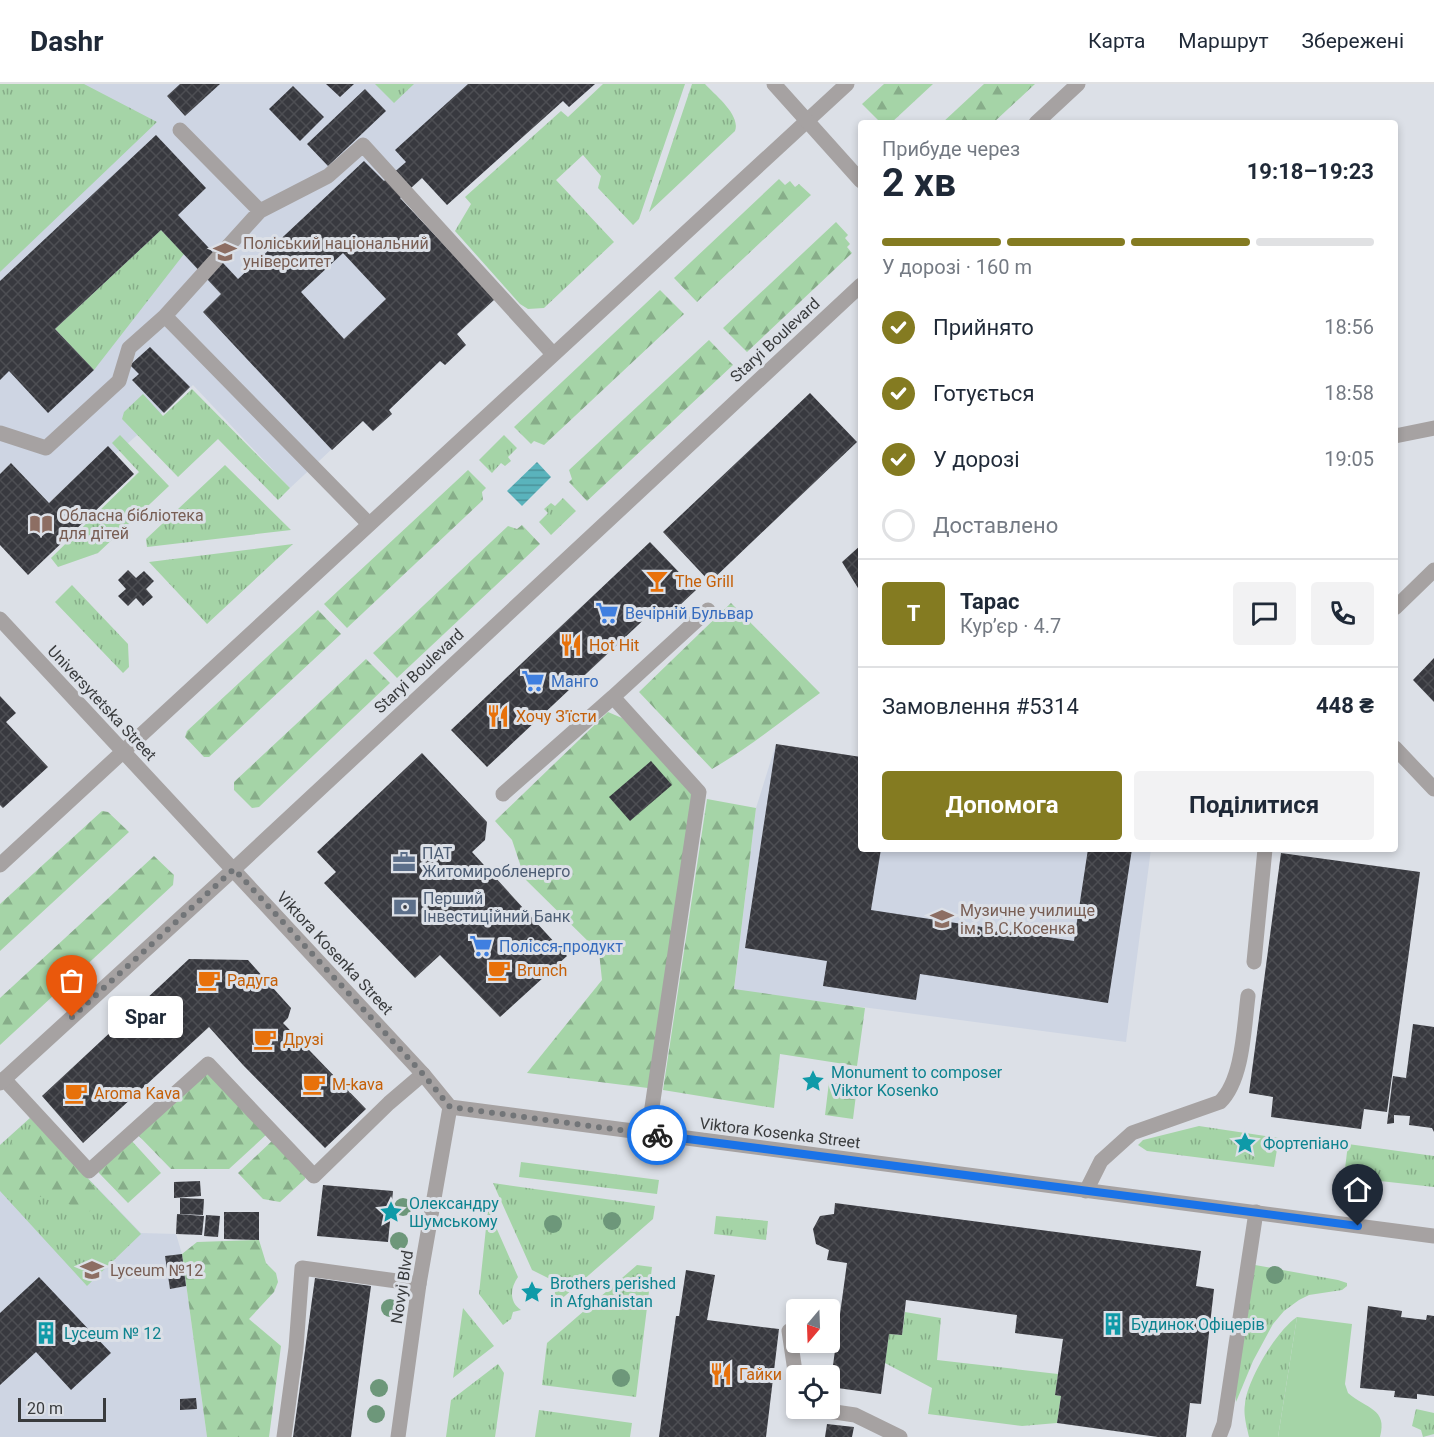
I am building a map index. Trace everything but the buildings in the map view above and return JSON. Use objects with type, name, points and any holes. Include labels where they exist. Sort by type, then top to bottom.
[{"type":"street","points":[[774,84],[858,178]]},
{"type":"street","points":[[0,865],[847,84]]},
{"type":"street","points":[[1039,120],[1078,84]]},
{"type":"street","points":[[180,130],[260,211]]},
{"type":"street","points":[[0,433],[46,448],[119,381],[129,348],[165,316],[260,211],[328,176],[363,145],[553,354]]},
{"type":"street","name":"Staryi Boulevard","points":[[2,1081],[234,869],[858,288]]},
{"type":"street","points":[[165,316],[369,524]]},
{"type":"street","points":[[1398,435],[1434,428]]},
{"type":"street","points":[[1398,605],[1434,570]]},
{"type":"street","points":[[503,794],[708,610]]},
{"type":"street","name":"Universytetska Street","points":[[0,619],[178,811]]},
{"type":"street","points":[[613,697],[699,792],[648,1134]]},
{"type":"street","points":[[1398,751],[1434,789]]},
{"type":"street","name":"Viktora Kosenka Street","points":[[178,811],[423,1074],[450,1107],[1434,1236]]},
{"type":"street","points":[[1254,962],[1265,852]]},
{"type":"street","points":[[1086,1191],[1101,1161],[1131,1133],[1220,1102],[1230,1094],[1236,1079],[1248,996]]},
{"type":"street","points":[[2,1081],[88,1171],[208,1064],[314,1176],[389,1102],[423,1074]]},
{"type":"street","name":"Novyi Blvd","points":[[398,1437],[419,1284],[450,1107]]},
{"type":"street","points":[[1219,1437],[1224,1424],[1256,1212]]},
{"type":"street","points":[[284,1437],[296,1348],[302,1268],[419,1284]]},
{"type":"street","points":[[840,1413],[855,1415],[900,1437]]},
{"type":"shaded area","name":"Поліський національний університет","points":[[0,84],[595,84],[569,107],[562,101],[447,205],[422,178],[400,198],[495,299],[457,334],[466,345],[445,365],[440,361],[389,410],[392,414],[373,431],[362,421],[290,488],[193,385],[116,454],[108,447],[49,503],[11,463],[0,474]]},
{"type":"shaded area","name":"Музичне училище ім. В.С.Косенка","points":[[776,744],[858,845],[858,852],[1151,852],[1126,1042],[734,990],[756,808]]},
{"type":"shaded area","name":"Lyceum №12","points":[[30,1118],[141,1233],[176,1234],[182,1254],[207,1437],[0,1437],[0,1145]]},
{"type":"green space","points":[[0,84],[84,84],[157,122],[0,272]]},
{"type":"green space","points":[[375,84],[414,84],[394,103]]},
{"type":"green space","points":[[603,84],[685,84],[639,219],[633,225],[598,188],[601,176],[583,155],[556,180],[614,242],[544,308],[528,309],[520,304],[455,231],[471,204],[465,197],[561,111],[568,117]]},
{"type":"green space","points":[[692,84],[705,84],[720,99],[734,118],[735,131],[649,212]]},
{"type":"green space","points":[[884,84],[933,84],[894,120],[878,120],[862,104]]},
{"type":"green space","points":[[984,84],[1035,84],[996,120],[945,120]]},
{"type":"green space","points":[[779,179],[785,185],[790,181],[795,187],[799,184],[811,195],[697,302],[674,278]]},
{"type":"green space","points":[[836,222],[848,235],[845,238],[850,244],[847,247],[852,253],[747,352],[723,328]]},
{"type":"green space","points":[[161,230],[184,254],[94,370],[55,329]]},
{"type":"green space","points":[[660,290],[684,314],[544,445],[534,441],[531,444],[514,427]]},
{"type":"green space","points":[[709,340],[733,365],[587,501],[569,482],[572,479],[569,470]]},
{"type":"green space","points":[[192,389],[290,488],[278,500],[218,439],[178,477],[122,419],[124,412],[143,394],[163,416]]},
{"type":"green space","points":[[120,435],[169,486],[98,553],[58,567],[51,558],[139,472],[112,443]]},
{"type":"green space","points":[[504,435],[517,448],[508,457],[511,461],[505,466],[501,463],[492,473],[479,460]]},
{"type":"green space","points":[[225,465],[291,530],[147,547],[146,539]]},
{"type":"green space","points":[[468,470],[486,488],[482,492],[483,500],[347,628],[324,604]]},
{"type":"green space","points":[[563,498],[576,511],[551,535],[539,522],[548,513],[544,509],[551,503],[555,506]]},
{"type":"green space","points":[[522,525],[540,544],[397,678],[373,653],[508,526],[517,529]]},
{"type":"green space","points":[[293,544],[207,624],[149,562]]},
{"type":"green space","points":[[72,585],[128,644],[129,667],[123,673],[55,602]]},
{"type":"green space","points":[[731,603],[820,693],[712,769],[639,692]]},
{"type":"green space","points":[[318,610],[341,634],[209,757],[204,757],[185,737],[187,731]]},
{"type":"green space","points":[[366,659],[390,683],[259,807],[252,808],[234,790],[234,782]]},
{"type":"green space","points":[[608,712],[622,718],[693,794],[648,1088],[527,1073],[602,980],[599,952],[525,879],[512,840],[495,821]]},
{"type":"green space","points":[[707,799],[756,808],[734,989],[865,1008],[857,1066],[780,1054],[774,1108],[663,1090]]},
{"type":"green space","points":[[102,811],[108,812],[129,832],[0,951],[0,904]]},
{"type":"green space","points":[[154,856],[174,875],[173,885],[0,1045],[0,998]]},
{"type":"green space","points":[[209,1071],[267,1134],[229,1169],[171,1169],[137,1134]]},
{"type":"green space","points":[[829,1082],[857,1087],[853,1119],[825,1115]]},
{"type":"green space","points":[[30,1118],[141,1234],[87,1286],[0,1191],[0,1145]]},
{"type":"green space","points":[[1199,1126],[1279,1138],[1274,1167],[1147,1151],[1138,1145],[1143,1140]]},
{"type":"green space","points":[[41,1130],[97,1190],[99,1205],[94,1210],[83,1213],[58,1199],[17,1197],[9,1188],[1,1170],[14,1153],[12,1141],[15,1136]]},
{"type":"green space","points":[[131,1140],[161,1173],[128,1203],[99,1173],[98,1168]]},
{"type":"green space","points":[[273,1140],[306,1173],[305,1179],[280,1202],[263,1199],[238,1173]]},
{"type":"green space","points":[[1348,1144],[1434,1156],[1434,1187],[1344,1177]]},
{"type":"green space","points":[[521,1162],[659,1180],[657,1194],[519,1177]]},
{"type":"green space","points":[[493,1183],[655,1206],[653,1219],[558,1302],[554,1298],[555,1292],[550,1279],[532,1270]]},
{"type":"green space","points":[[488,1209],[518,1277],[513,1286],[512,1295],[514,1303],[521,1310],[513,1312],[511,1319],[503,1325],[479,1294]]},
{"type":"green space","points":[[716,1216],[768,1221],[766,1240],[714,1234]]},
{"type":"green space","points":[[259,1240],[266,1263],[276,1273],[278,1282],[274,1292],[249,1319],[281,1346],[269,1437],[207,1437],[182,1254],[197,1242]]},
{"type":"green space","points":[[637,1265],[652,1267],[636,1397],[542,1385],[547,1343]]},
{"type":"green space","points":[[1255,1265],[1338,1280],[1347,1283],[1347,1286],[1342,1290],[1309,1295],[1284,1311],[1273,1324],[1253,1361],[1236,1402],[1235,1388]]},
{"type":"green space","points":[[463,1308],[494,1346],[453,1378]]},
{"type":"green space","points":[[905,1312],[941,1318],[937,1360],[1058,1374],[1055,1395],[1061,1396],[1057,1423],[1022,1426],[928,1414],[932,1388],[885,1363],[889,1334],[902,1335]]},
{"type":"green space","points":[[1297,1317],[1278,1437],[1249,1437],[1245,1408],[1251,1382],[1272,1344]]},
{"type":"green space","points":[[1297,1317],[1352,1324],[1345,1384],[1348,1393],[1378,1415],[1382,1427],[1380,1437],[1278,1437]]},
{"type":"green space","points":[[498,1364],[504,1373],[495,1437],[446,1437],[451,1400]]},
{"type":"green space","points":[[1416,1409],[1434,1413],[1434,1434],[1423,1437],[1421,1430],[1412,1426]]},
{"type":"green space","points":[[539,1410],[632,1423],[630,1437],[535,1437]]},
{"type":"water","points":[[537,462],[551,477],[522,506],[507,491]]},
{"type":"way so far","points":[[72,1017],[234,869],[423,1074],[450,1107],[657,1135]]},
{"type":"place","name":"Поліський національний університет","points":[[225,252]]},
{"type":"place","name":"Обласна бібліотека для дітей","points":[[41,524]]},
{"type":"place","name":"The Grill","points":[[657,581]]},
{"type":"place","name":"Вечірній Бульвар","points":[[607,613]]},
{"type":"place","name":"Hot Hit","points":[[571,645]]},
{"type":"place","name":"Манго","points":[[533,681]]},
{"type":"place","name":"Хочу З'їсти","points":[[498,716]]},
{"type":"place","name":"ПАТ Житомиробленерго","points":[[404,862]]},
{"type":"place","name":"Перший Інвестиційний Банк","points":[[405,907]]},
{"type":"place","name":"Музичне училище ім. В.С.Косенка","points":[[942,919]]},
{"type":"place","name":"Полісся-продукт","points":[[481,946]]},
{"type":"place","name":"Brunch","points":[[499,970]]},
{"type":"place","name":"Радуга","points":[[209,980]]},
{"type":"place","name":"Spar","points":[[72,1017]]},
{"type":"place","name":"Друзі","points":[[265,1039]]},
{"type":"place","name":"Monument to composer Viktor Kosenko","points":[[813,1081]]},
{"type":"place","name":"М-kava","points":[[314,1084]]},
{"type":"place","name":"Aroma Kava","points":[[76,1093]]},
{"type":"place","name":"Фортепіано","points":[[1245,1143]]},
{"type":"place","name":"Олександру Шумському","points":[[391,1212]]},
{"type":"place","name":"Lyceum №12","points":[[92,1270]]},
{"type":"place","name":"Brothers perished in Afghanistan","points":[[532,1292]]},
{"type":"place","name":"Будинок Офіцерів","points":[[1113,1324]]},
{"type":"place","name":"Lyceum № 12","points":[[46,1333]]},
{"type":"place","name":"Гайки","points":[[721,1374]]},
{"type":"route","points":[[657,1135],[1358,1226]]}]
